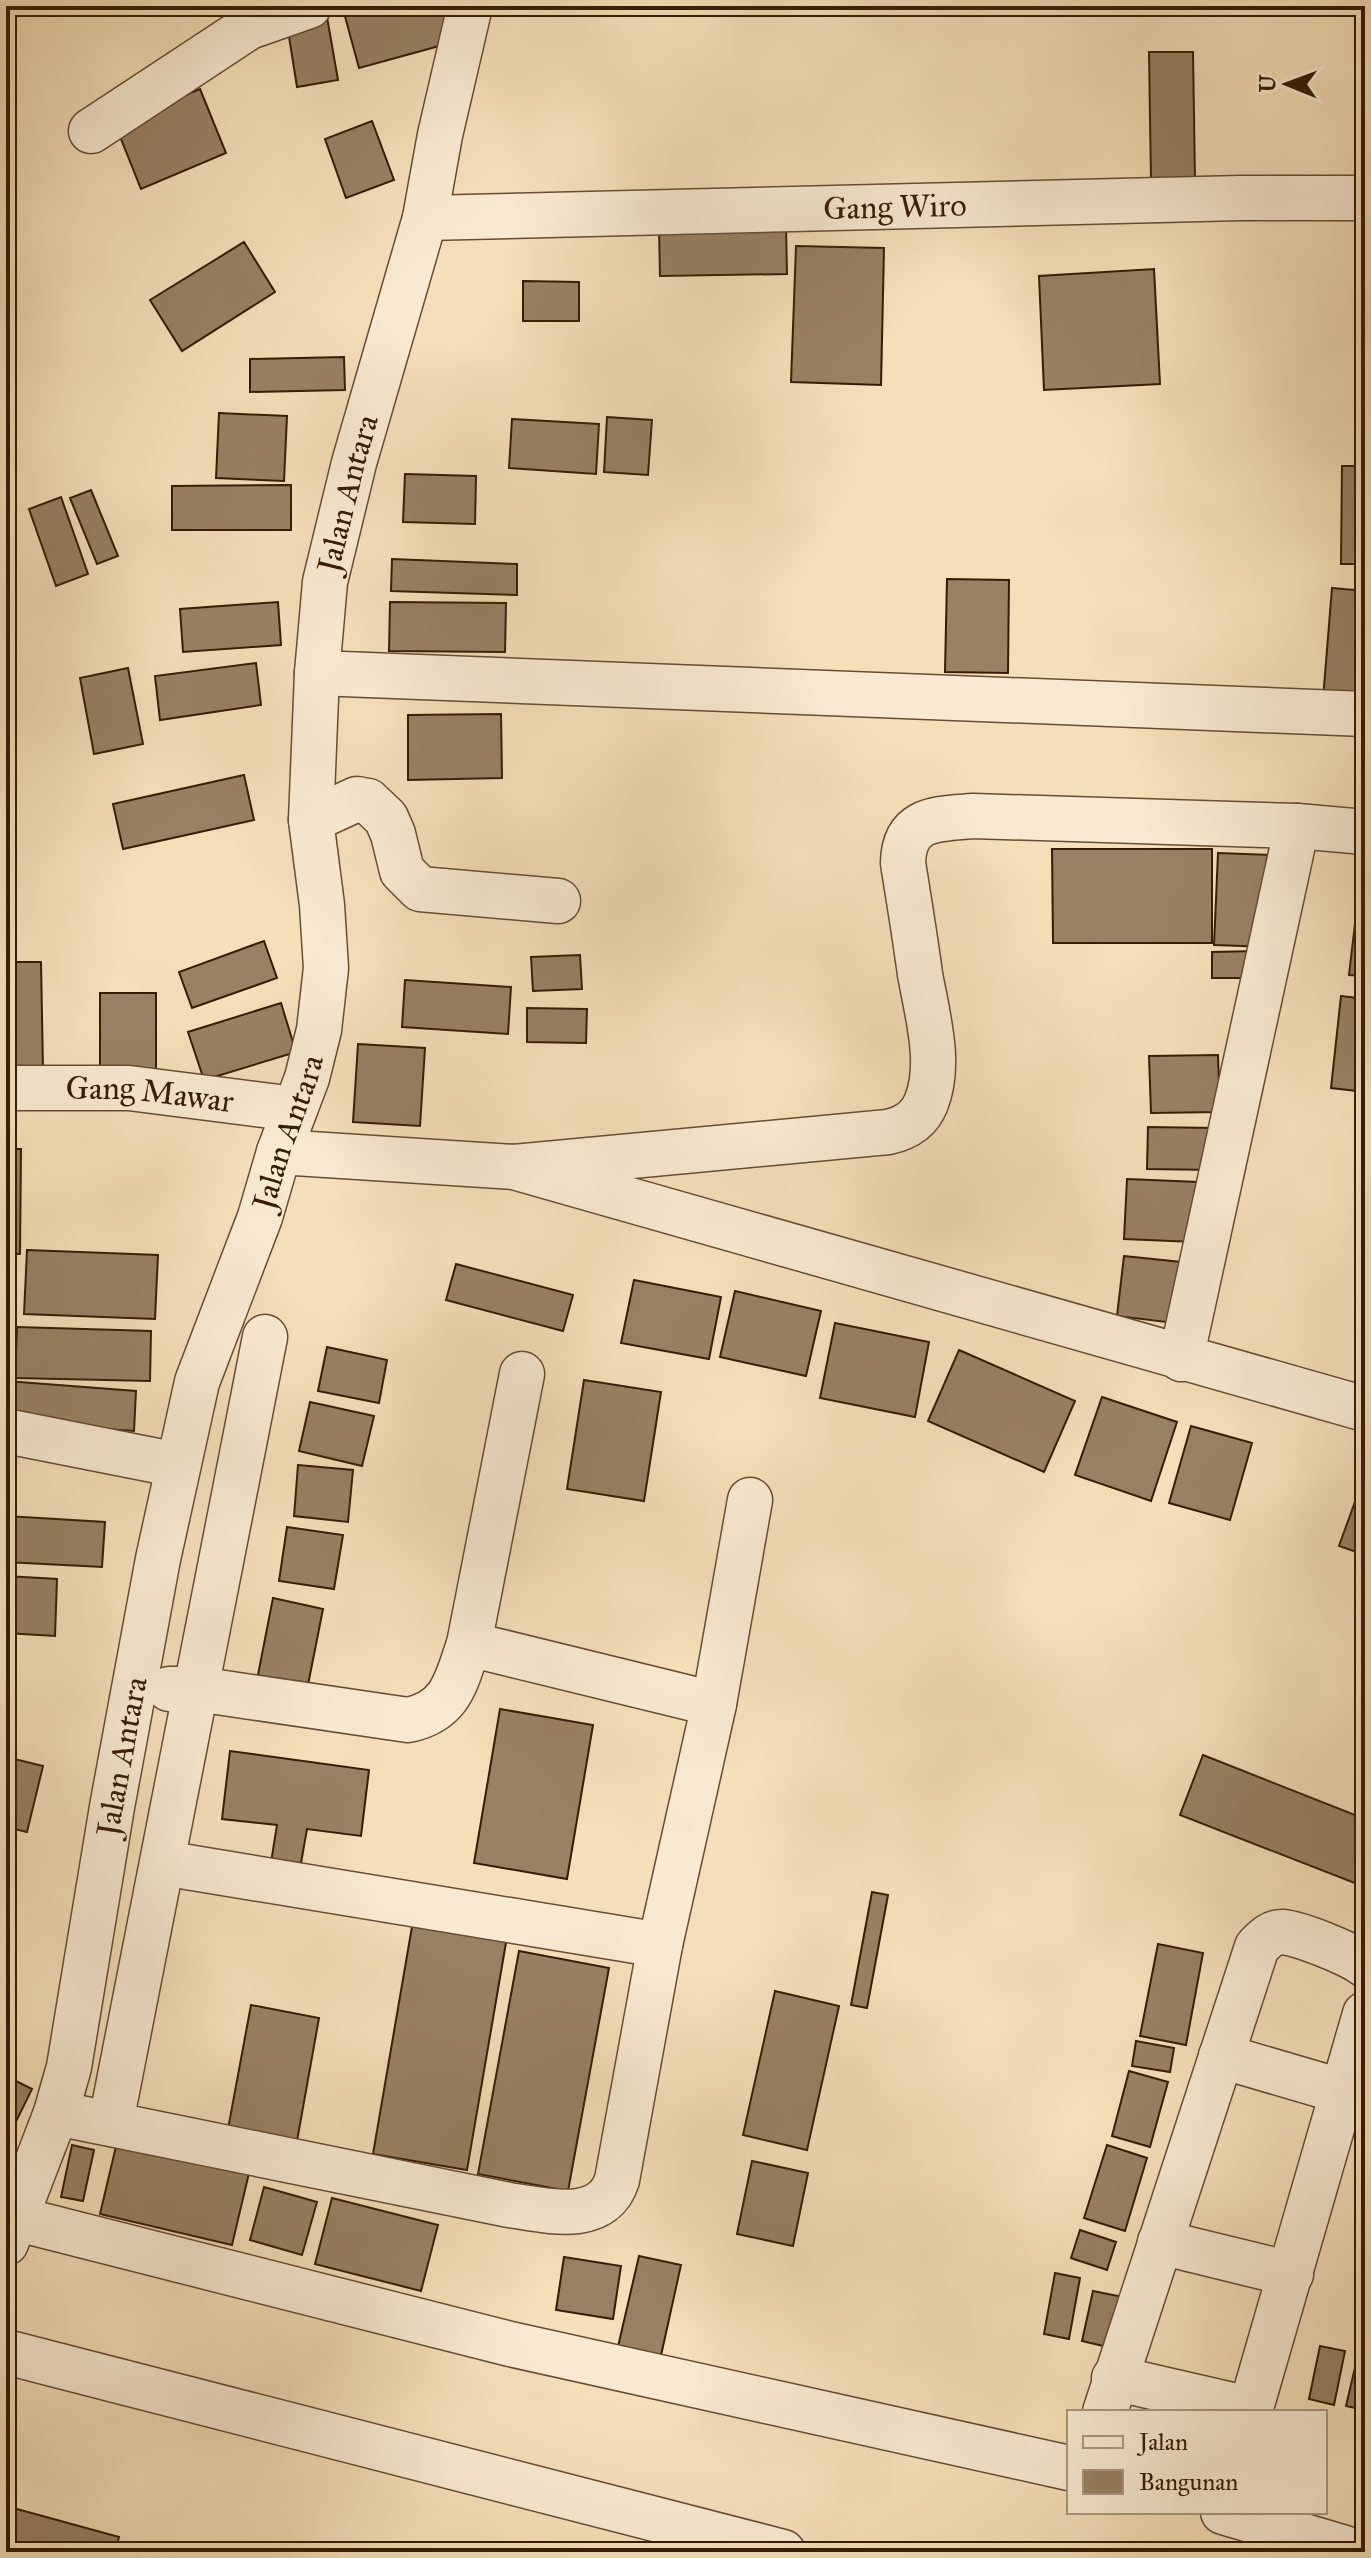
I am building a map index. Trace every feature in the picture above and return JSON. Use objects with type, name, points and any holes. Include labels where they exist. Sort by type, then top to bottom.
[{"type":"street","points":[[91,131],[249,27],[309,6]]},
{"type":"street","name":"Jalan Antara","points":[[10,2226],[56,2113],[69,2067],[112,1807],[158,1559],[197,1382],[260,1217],[279,1152],[307,1078],[319,1030],[326,968],[311,820],[317,673],[325,582],[354,463],[425,218],[440,135],[470,6]]},
{"type":"street","name":"Gang Wiro","points":[[425,218],[1241,198],[1365,198]]},
{"type":"street","points":[[317,673],[1365,714]]},
{"type":"street","points":[[311,820],[357,799],[368,801],[386,818],[402,871],[420,889],[558,901]]},
{"type":"street","points":[[279,1152],[514,1167],[888,1132],[917,1119],[926,1105],[932,1084],[932,1050],[903,863],[903,848],[917,827],[930,821],[973,816],[1297,826],[1365,832]]},
{"type":"street","points":[[1181,1359],[1297,826]]},
{"type":"street","name":"Gang Mawar","points":[[6,1088],[129,1088],[295,1109]]},
{"type":"street","points":[[514,1167],[1365,1409]]},
{"type":"street","points":[[111,2122],[265,1337]]},
{"type":"street","points":[[135,1691],[197,1689],[408,1720],[441,1707],[452,1690],[469,1644],[522,1374]]},
{"type":"street","points":[[6,1431],[178,1465]]},
{"type":"street","points":[[56,2113],[509,2205],[576,2211],[604,2202],[613,2192],[617,2180],[660,1945],[714,1704],[750,1500]]},
{"type":"street","points":[[469,1644],[714,1704]]},
{"type":"street","points":[[163,1863],[660,1945]]},
{"type":"street","points":[[1365,1965],[1350,1955],[1281,1931],[1268,1936],[1257,1947],[1109,2395],[1236,2406],[1253,2401],[1365,2014]]},
{"type":"street","points":[[1221,2056],[1344,2092]]},
{"type":"street","points":[[10,2226],[510,2344],[1067,2468]]},
{"type":"street","points":[[1160,2242],[1291,2274]]},
{"type":"street","points":[[6,2352],[783,2552]]},
{"type":"street","points":[[1230,2514],[1345,2548]]},
{"type":"building","points":[[354,6],[451,6],[461,40],[359,68],[343,9]]},
{"type":"building","points":[[327,17],[338,80],[297,87],[287,24]]},
{"type":"building","points":[[1149,52],[1193,52],[1195,180],[1151,181]]},
{"type":"building","points":[[200,89],[226,153],[141,189],[115,124]]},
{"type":"building","points":[[372,121],[394,180],[346,198],[325,139]]},
{"type":"building","points":[[786,226],[787,274],[660,276],[659,228]]},
{"type":"building","points":[[244,242],[275,292],[182,351],[150,300]]},
{"type":"building","points":[[796,246],[884,248],[881,385],[791,382]]},
{"type":"building","points":[[1154,269],[1160,384],[1044,390],[1039,276]]},
{"type":"building","points":[[523,281],[579,282],[579,321],[523,321]]},
{"type":"building","points":[[344,357],[345,390],[250,392],[250,359]]},
{"type":"building","points":[[219,413],[287,416],[284,481],[216,478]]},
{"type":"building","points":[[607,417],[652,420],[648,475],[604,472]]},
{"type":"building","points":[[512,419],[599,424],[596,474],[509,468]]},
{"type":"building","points":[[1342,466],[1365,466],[1365,564],[1341,564]]},
{"type":"building","points":[[405,474],[476,476],[475,524],[403,522]]},
{"type":"building","points":[[291,485],[291,530],[172,530],[172,486]]},
{"type":"building","points":[[91,490],[118,556],[97,564],[70,498]]},
{"type":"building","points":[[61,497],[88,574],[56,586],[29,509]]},
{"type":"building","points":[[392,559],[517,564],[517,595],[391,591]]},
{"type":"building","points":[[947,579],[1009,580],[1008,673],[945,672]]},
{"type":"building","points":[[1332,588],[1365,591],[1365,702],[1323,699]]},
{"type":"building","points":[[278,602],[281,645],[183,652],[180,609]]},
{"type":"building","points":[[390,602],[506,603],[505,652],[389,651]]},
{"type":"building","points":[[256,663],[261,705],[160,720],[155,676]]},
{"type":"building","points":[[128,668],[143,744],[94,754],[80,678]]},
{"type":"building","points":[[501,714],[502,778],[408,780],[408,715]]},
{"type":"building","points":[[244,775],[254,820],[123,849],[113,804]]},
{"type":"building","points":[[1052,849],[1212,849],[1212,943],[1053,943]]},
{"type":"building","points":[[1218,853],[1273,855],[1269,947],[1214,945]]},
{"type":"building","points":[[1358,898],[1365,899],[1365,976],[1349,975]]},
{"type":"building","points":[[264,941],[277,978],[192,1008],[179,972]]},
{"type":"building","points":[[1257,951],[1256,978],[1212,978],[1212,952]]},
{"type":"building","points":[[580,955],[582,989],[533,991],[531,957]]},
{"type":"building","points":[[6,962],[41,962],[43,1070],[6,1070]]},
{"type":"building","points":[[405,980],[511,987],[508,1034],[402,1027]]},
{"type":"building","points":[[100,993],[156,993],[156,1082],[100,1082]]},
{"type":"building","points":[[1341,996],[1365,999],[1365,1092],[1331,1088]]},
{"type":"building","points":[[281,1003],[296,1052],[204,1080],[188,1032]]},
{"type":"building","points":[[527,1008],[587,1009],[586,1043],[527,1042]]},
{"type":"building","points":[[358,1044],[425,1048],[420,1126],[353,1122]]},
{"type":"building","points":[[1218,1055],[1220,1112],[1151,1113],[1149,1056]]},
{"type":"building","points":[[1148,1127],[1216,1128],[1216,1170],[1147,1169]]},
{"type":"building","points":[[6,1149],[21,1149],[20,1254],[6,1254]]},
{"type":"building","points":[[1127,1179],[1198,1182],[1194,1242],[1124,1239]]},
{"type":"building","points":[[27,1250],[158,1255],[155,1319],[24,1314]]},
{"type":"building","points":[[1124,1256],[1181,1262],[1174,1323],[1117,1316]]},
{"type":"building","points":[[6,1264],[14,1264],[12,1310],[6,1310]]},
{"type":"building","points":[[456,1264],[573,1295],[563,1331],[446,1300]]},
{"type":"building","points":[[634,1280],[721,1297],[709,1359],[621,1343]]},
{"type":"building","points":[[735,1291],[821,1311],[806,1376],[720,1357]]},
{"type":"building","points":[[835,1323],[929,1342],[915,1417],[820,1398]]},
{"type":"building","points":[[17,1327],[151,1331],[150,1381],[15,1378]]},
{"type":"building","points":[[327,1347],[387,1360],[379,1403],[318,1391]]},
{"type":"building","points":[[959,1350],[1075,1401],[1044,1472],[928,1421]]},
{"type":"building","points":[[584,1380],[661,1392],[644,1501],[567,1489]]},
{"type":"building","points":[[6,1381],[136,1391],[134,1431],[6,1422]]},
{"type":"building","points":[[1102,1397],[1177,1422],[1151,1501],[1075,1475]]},
{"type":"building","points":[[310,1402],[374,1416],[362,1466],[299,1451]]},
{"type":"building","points":[[1191,1426],[1252,1443],[1230,1520],[1169,1503]]},
{"type":"building","points":[[298,1465],[353,1470],[348,1522],[294,1516]]},
{"type":"building","points":[[1365,1474],[1365,1555],[1339,1546]]},
{"type":"building","points":[[6,1516],[105,1522],[102,1567],[6,1562]]},
{"type":"building","points":[[287,1527],[343,1535],[334,1589],[279,1581]]},
{"type":"building","points":[[6,1576],[57,1579],[55,1636],[6,1633]]},
{"type":"building","points":[[273,1598],[323,1609],[306,1695],[256,1685]]},
{"type":"building","points":[[500,1709],[593,1725],[567,1879],[474,1863]]},
{"type":"building","points":[[230,1751],[369,1770],[361,1836],[307,1829],[298,1880],[269,1875],[277,1825],[222,1819]]},
{"type":"building","points":[[1203,1755],[1365,1819],[1365,1887],[1180,1815]]},
{"type":"building","points":[[6,1757],[43,1766],[27,1832],[6,1827]]},
{"type":"building","points":[[872,1892],[888,1895],[867,2008],[851,2005]]},
{"type":"building","points":[[414,1915],[508,1931],[467,2170],[373,2154]]},
{"type":"building","points":[[1158,1944],[1203,1953],[1186,2045],[1140,2036]]},
{"type":"building","points":[[519,1951],[609,1968],[568,2191],[478,2174]]},
{"type":"building","points":[[775,1991],[839,2006],[807,2150],[743,2135]]},
{"type":"building","points":[[251,2005],[319,2018],[297,2141],[228,2129]]},
{"type":"building","points":[[1136,2041],[1174,2048],[1170,2072],[1132,2066]]},
{"type":"building","points":[[1129,2071],[1168,2082],[1150,2147],[1112,2136]]},
{"type":"building","points":[[6,2076],[32,2089],[6,2142]]},
{"type":"building","points":[[117,2142],[249,2173],[232,2245],[100,2214]]},
{"type":"building","points":[[72,2145],[94,2150],[83,2201],[61,2197]]},
{"type":"building","points":[[1107,2145],[1147,2158],[1125,2231],[1084,2218]]},
{"type":"building","points":[[752,2161],[808,2173],[793,2246],[737,2234]]},
{"type":"building","points":[[264,2187],[317,2202],[302,2255],[250,2240]]},
{"type":"building","points":[[332,2198],[438,2225],[421,2291],[315,2264]]},
{"type":"building","points":[[1080,2230],[1116,2242],[1107,2270],[1071,2258]]},
{"type":"building","points":[[639,2256],[681,2265],[660,2360],[617,2351]]},
{"type":"building","points":[[564,2257],[621,2266],[613,2319],[556,2310]]},
{"type":"building","points":[[1055,2273],[1080,2278],[1069,2339],[1044,2334]]},
{"type":"building","points":[[1093,2291],[1123,2297],[1112,2348],[1082,2341]]},
{"type":"building","points":[[1361,2342],[1365,2343],[1365,2410],[1346,2406]]},
{"type":"building","points":[[1320,2346],[1345,2351],[1334,2405],[1309,2399]]},
{"type":"building","points":[[6,2506],[119,2537],[115,2552],[6,2552]]}]
